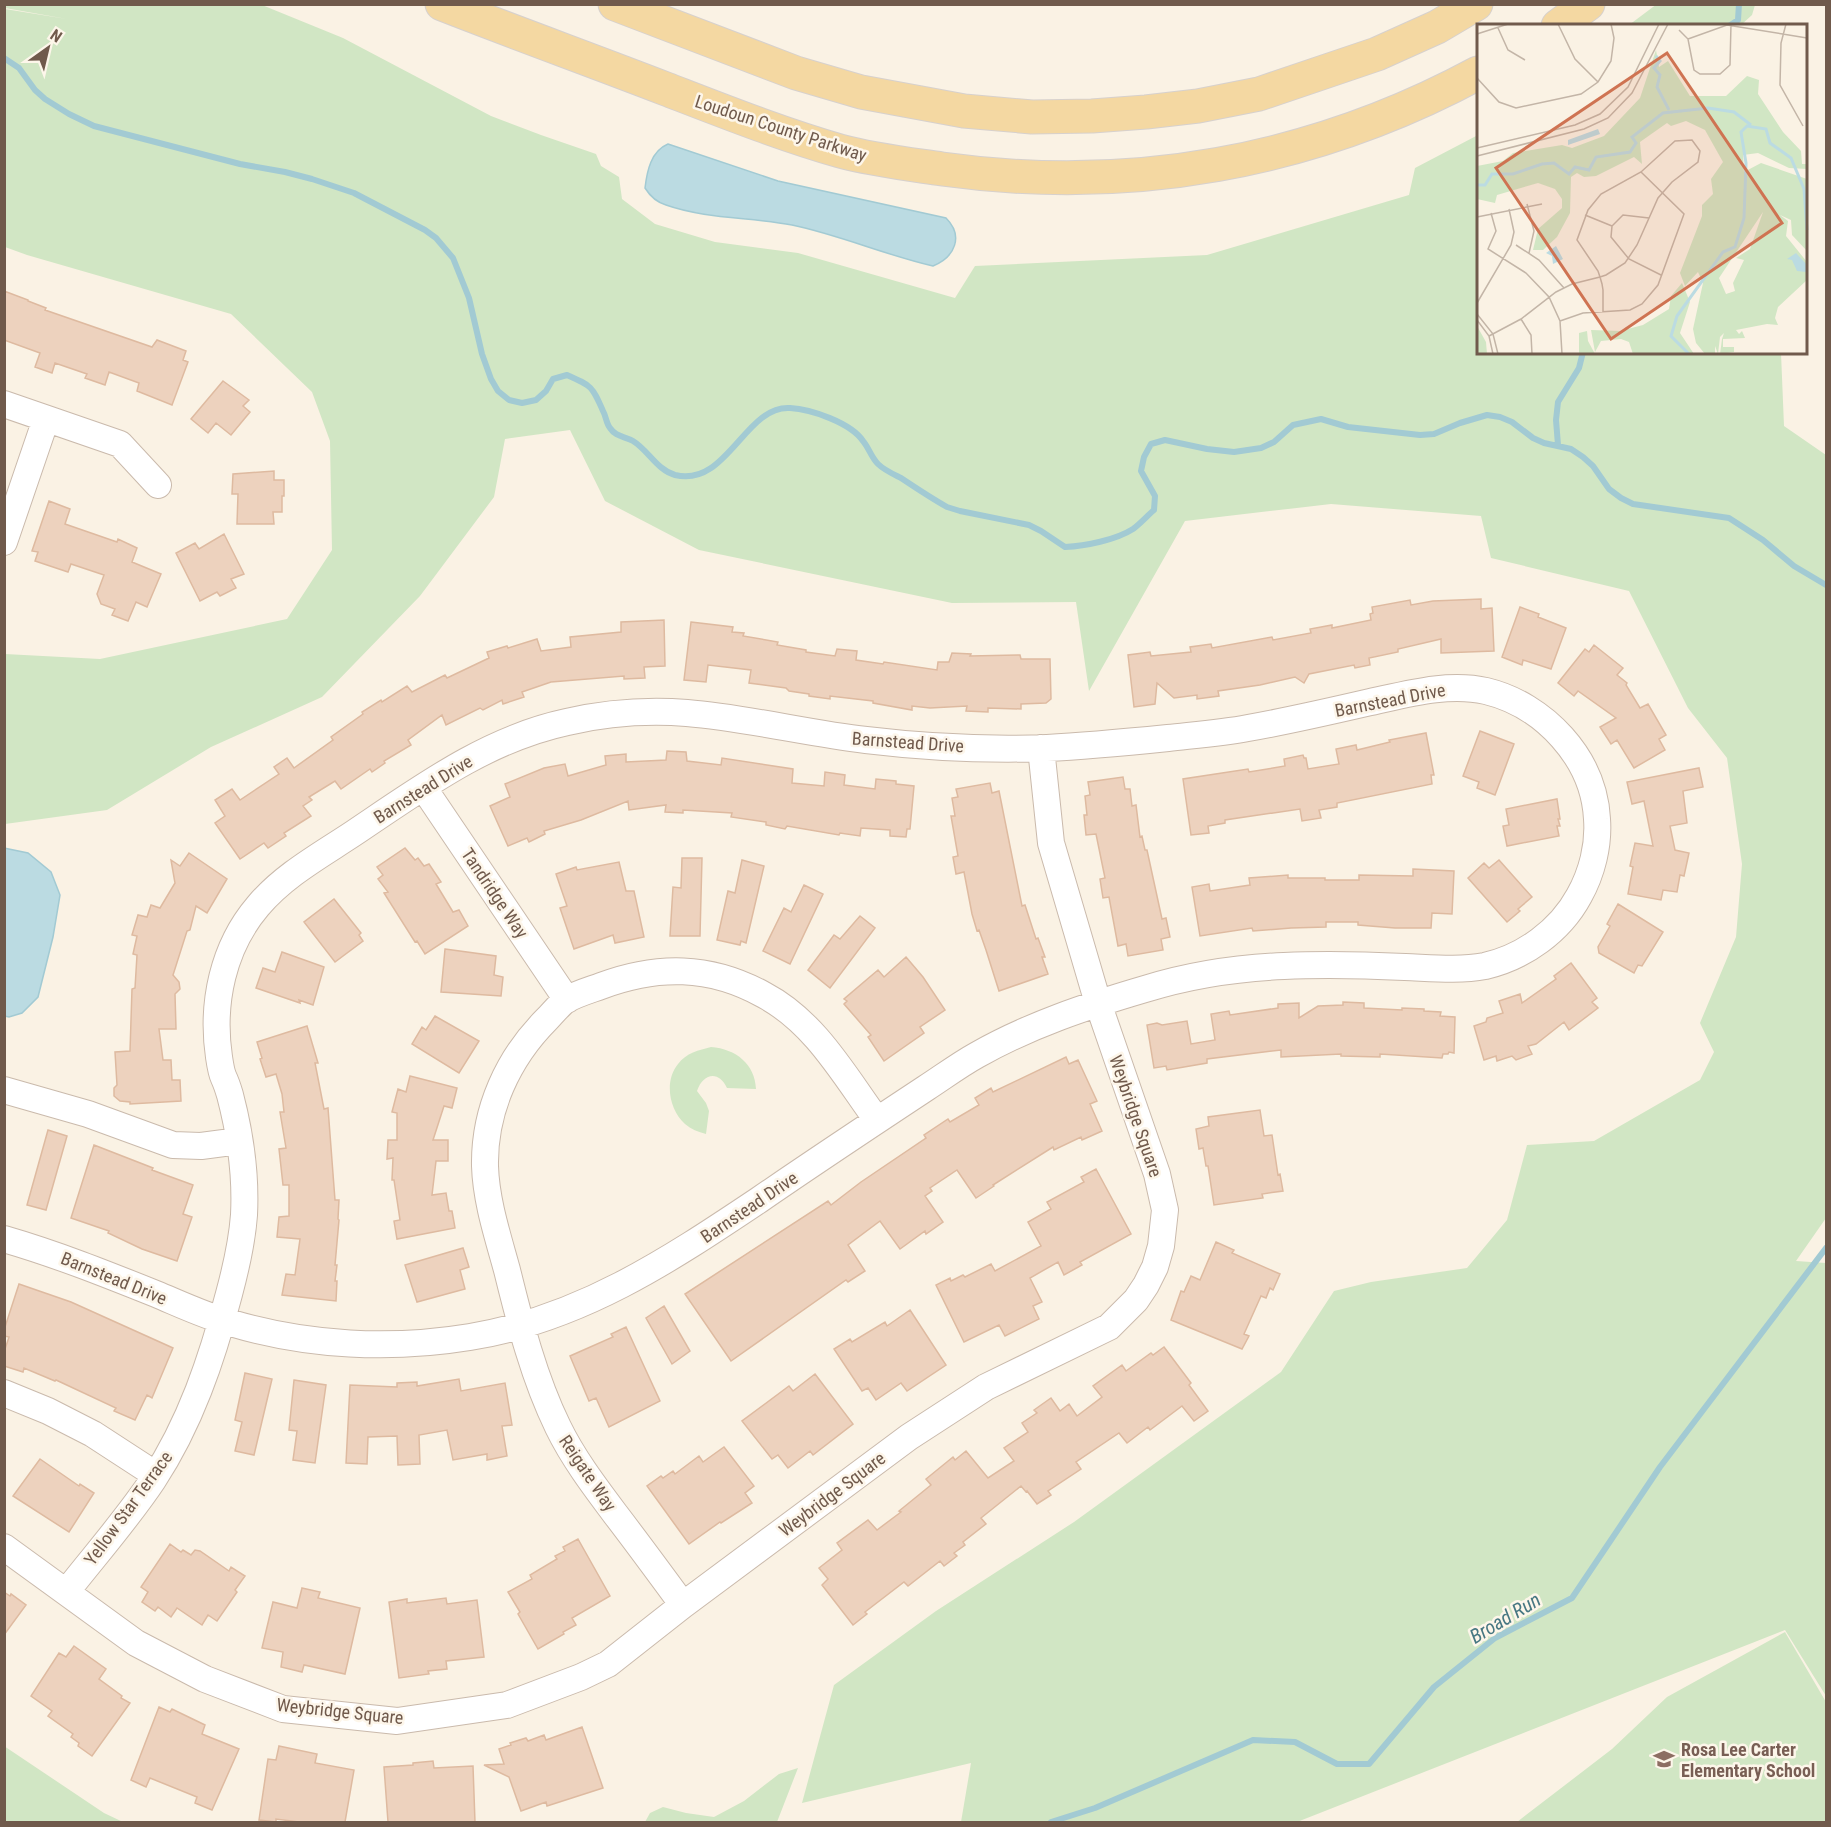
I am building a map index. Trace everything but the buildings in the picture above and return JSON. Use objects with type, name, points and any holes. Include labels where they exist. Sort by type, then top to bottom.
[{"type":"main road","name":"Loudoun County Parkway","points":[[442,4],[754,122],[841,152],[895,163],[1008,177],[1072,179],[1137,176],[1198,169],[1250,158],[1285,150],[1376,120],[1477,74]]},
{"type":"main road","points":[[615,4],[796,73],[861,92],[964,111],[1032,117],[1146,112],[1198,106],[1259,94],[1377,54],[1437,27],[1476,4]]},
{"type":"main road","points":[[1561,24],[1588,4]]},
{"type":"street","points":[[4,404],[120,444],[158,485]]},
{"type":"street","points":[[4,542],[46,419]]},
{"type":"street","name":"Barnstead Drive","points":[[4,1239],[49,1252],[222,1321],[274,1334],[327,1342],[381,1345],[429,1343],[521,1327],[592,1301],[657,1267],[975,1056],[1039,1024],[1167,982],[1224,970],[1284,965],[1340,964],[1479,968],[1511,957],[1538,943],[1558,927],[1574,906],[1586,881],[1593,860],[1598,814],[1592,788],[1581,764],[1563,737],[1542,718],[1516,702],[1484,690],[1455,688],[1412,693],[1240,730],[1130,742],[1041,748],[943,746],[871,741],[684,713],[642,712],[601,716],[531,731],[467,760],[282,881],[254,910],[239,933],[220,981],[216,1014],[220,1067],[230,1097],[239,1141],[244,1186],[244,1218],[238,1261],[222,1321]]},
{"type":"street","name":"Weybridge Square","points":[[4,1547],[136,1643],[205,1679],[283,1709],[397,1721],[507,1705],[581,1677],[608,1664],[683,1605],[909,1437],[986,1388],[1109,1327],[1136,1300],[1146,1285],[1158,1257],[1163,1237],[1165,1210],[1157,1174],[1098,1003],[1051,843],[1041,748]]},
{"type":"street","name":"Tandridge Way","points":[[423,787],[567,1000]]},
{"type":"street","points":[[567,1000],[627,976],[668,971],[706,973],[735,980],[766,995],[795,1016],[820,1041],[876,1120]]},
{"type":"street","name":"Reigate Way","points":[[567,1000],[537,1029],[516,1055],[503,1079],[488,1129],[485,1166],[489,1197],[521,1327],[558,1427],[588,1477],[683,1605]]},
{"type":"street","points":[[4,1090],[88,1114],[173,1145],[201,1146],[239,1141]]},
{"type":"street","name":"Yellow Star Terrace","points":[[67,1591],[156,1475],[182,1431],[202,1382],[222,1321]]},
{"type":"street","points":[[4,1393],[48,1411],[93,1434],[156,1475]]},
{"type":"green space","points":[[5,4],[262,5],[343,38],[491,116],[596,154],[601,166],[619,177],[622,199],[655,224],[715,242],[798,253],[955,298],[975,266],[1207,255],[1409,195],[1415,168],[1477,136],[1477,354],[1781,354],[1784,426],[1826,455],[1826,1218],[1796,1261],[1826,1263],[1826,1696],[1785,1630],[1297,1822],[961,1822],[971,1763],[802,1803],[834,1685],[936,1611],[1074,1522],[1281,1372],[1334,1291],[1371,1282],[1467,1268],[1507,1220],[1527,1145],[1594,1141],[1700,1080],[1714,1052],[1700,1023],[1736,937],[1742,864],[1727,758],[1688,708],[1629,591],[1491,558],[1481,516],[1331,504],[1185,521],[1089,691],[1076,602],[952,603],[699,550],[605,501],[570,430],[505,439],[494,497],[420,596],[322,697],[211,747],[107,810],[5,824],[5,654],[100,659],[287,619],[332,550],[330,441],[312,392],[231,314],[5,247],[5,9],[67,19],[5,8]]},
{"type":"green space","points":[[1657,4],[1755,4],[1752,15],[1742,24],[1630,24]]},
{"type":"green space","points":[[711,1047],[728,1051],[742,1059],[752,1072],[756,1089],[727,1088],[724,1082],[716,1076],[703,1080],[697,1091],[709,1111],[706,1134],[685,1124],[680,1118],[672,1103],[670,1087],[674,1071],[681,1060],[693,1052]]},
{"type":"green space","name":"Rosa Lee Carter Elementary School","points":[[1785,1632],[1826,1702],[1826,1822],[1517,1822],[1612,1749],[1667,1697]]},
{"type":"green space","points":[[4,1746],[104,1813],[123,1822],[5,1822]]},
{"type":"green space","points":[[798,1768],[777,1822],[645,1822],[650,1813],[663,1807],[714,1817],[744,1801],[779,1774]]},
{"type":"water","points":[[668,144],[778,181],[946,218],[955,232],[956,239],[952,252],[933,266],[792,225],[697,213],[666,205],[649,194],[645,188],[654,157],[662,147]]},
{"type":"water","points":[[4,848],[28,853],[51,872],[60,895],[53,937],[38,997],[22,1013],[9,1017],[4,1016]]},
{"type":"waterway","points":[[1732,24],[1738,20],[1739,4]]},
{"type":"waterway","points":[[4,58],[19,68],[35,90],[45,99],[94,126],[240,164],[312,179],[354,193],[425,230],[436,238],[453,258],[469,298],[482,354],[498,391],[509,400],[522,403],[536,400],[546,391],[553,379],[567,375],[590,388],[612,431],[633,441],[663,469],[675,475],[693,476],[709,470],[760,419],[774,411],[799,409],[830,418],[849,428],[863,441],[880,466],[947,507],[1029,525],[1065,547],[1091,544],[1118,536],[1133,529],[1154,510],[1155,496],[1141,471],[1144,457],[1151,444],[1165,440],[1234,452],[1261,448],[1274,442],[1293,425],[1321,419],[1348,427],[1420,435],[1434,434],[1487,415],[1512,422],[1533,438],[1544,443],[1571,449],[1593,466],[1609,489],[1633,504],[1729,518],[1763,540],[1794,566],[1826,585]]},
{"type":"waterway","points":[[1558,445],[1556,420],[1558,402],[1579,368],[1582,354]]},
{"type":"waterway","name":"Broad Run","points":[[1051,1822],[1095,1808],[1253,1740],[1295,1742],[1337,1764],[1369,1764],[1434,1687],[1495,1638],[1572,1598],[1660,1467],[1826,1248]]},
{"type":"place","name":"Rosa Lee Carter Elementary School","points":[[1664,1759]]}]
